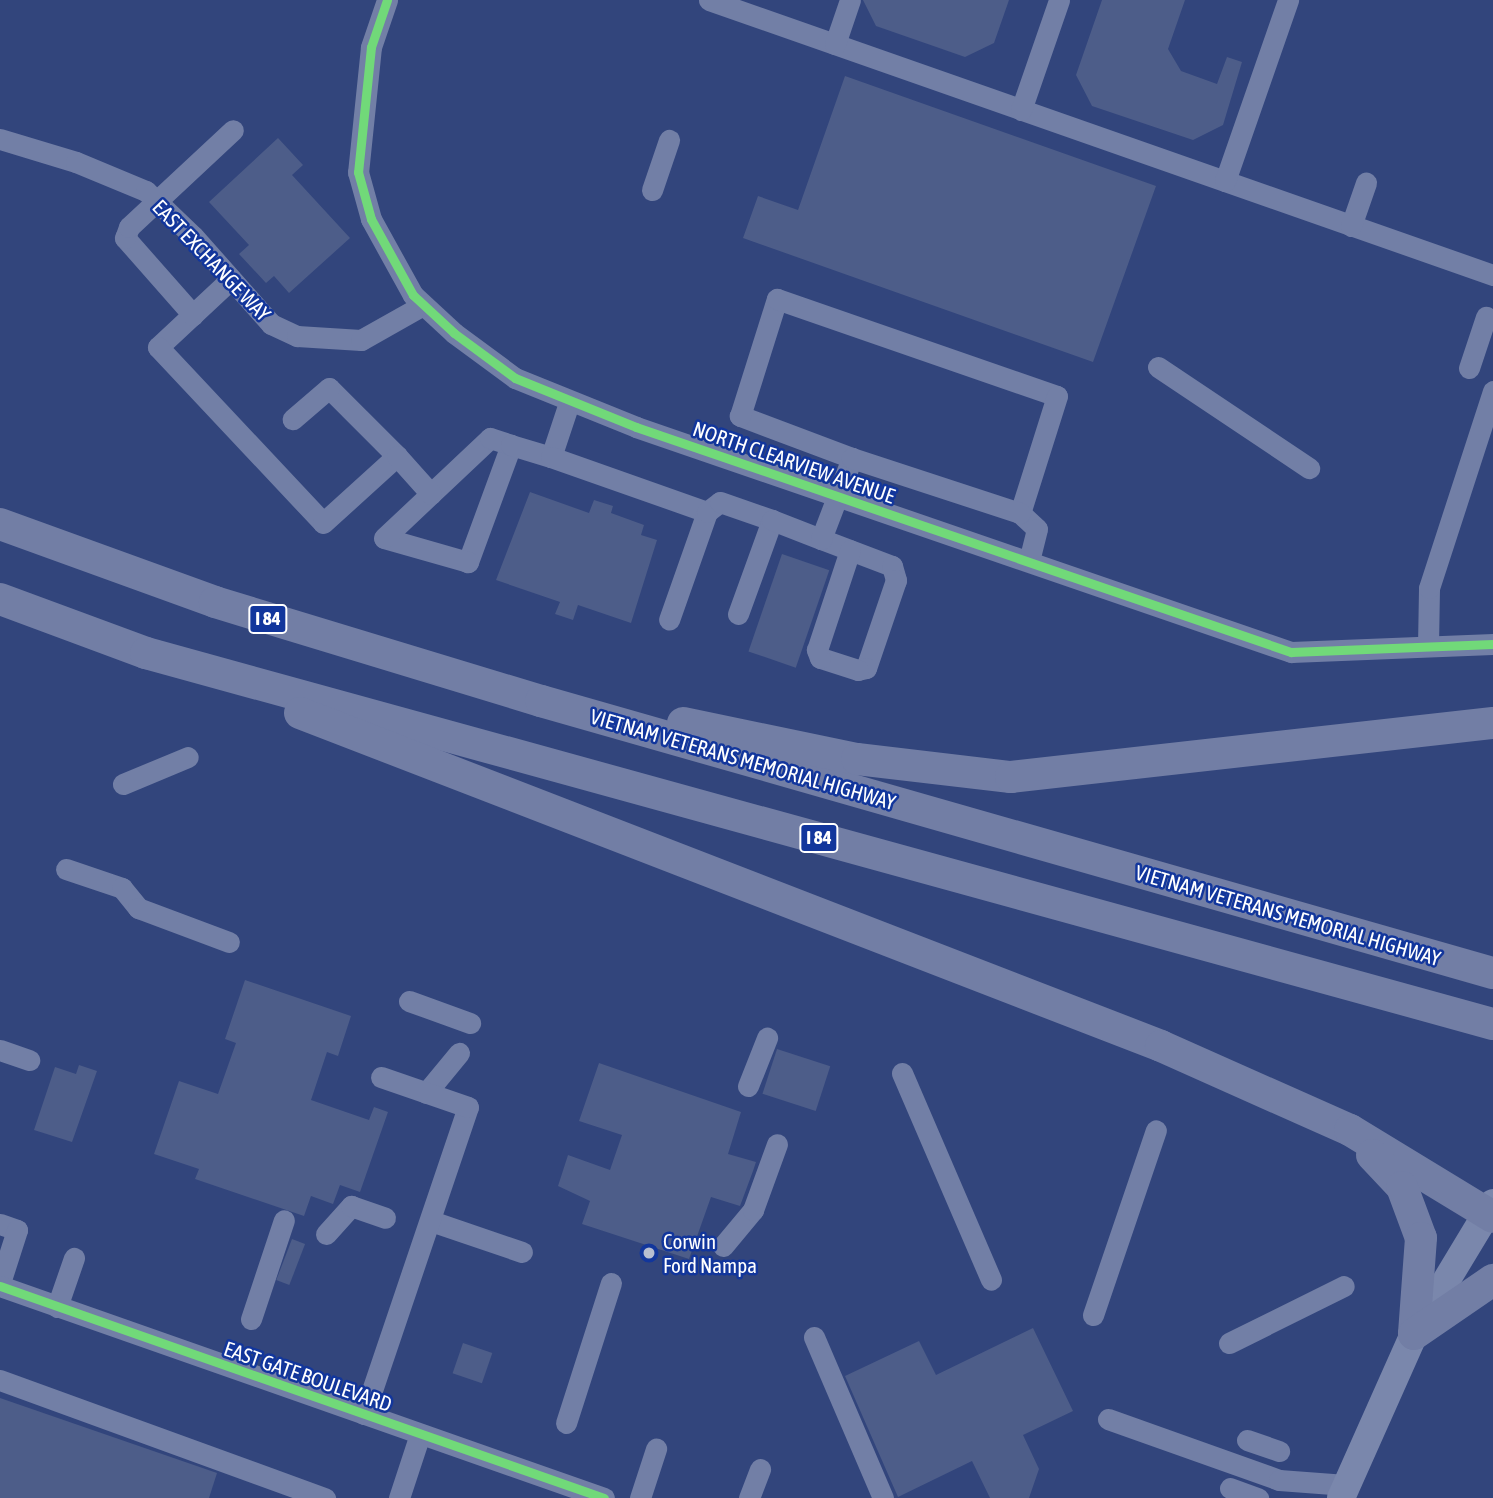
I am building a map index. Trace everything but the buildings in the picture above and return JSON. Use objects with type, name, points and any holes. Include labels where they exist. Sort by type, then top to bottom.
[{"type":"highway","name":"VIETNAM VETERANS MEMORIAL HIGHWAY","points":[[0,524],[215,602],[541,701],[1493,973]]},
{"type":"highway","name":"I 84","points":[[0,599],[146,653],[1493,1024]]},
{"type":"highway","points":[[146,653],[768,898],[1033,995],[1278,1095],[1350,1130],[1491,1211]]},
{"type":"highway","points":[[541,701],[676,721],[857,759],[1011,777],[1493,723]]},
{"type":"highway","points":[[1350,1130],[1402,1187],[1416,1220],[1421,1262],[1414,1334]]},
{"type":"highway","points":[[1414,1334],[1493,1280]]},
{"type":"main road","points":[[1343,1492],[1414,1334],[1491,1211]]},
{"type":"street","name":"NORTH CLEARVIEW AVENUE","points":[[387,0],[370,47],[358,172],[371,219],[412,295],[515,378],[569,403],[1290,652],[1493,644]]},
{"type":"street","points":[[709,0],[1493,275]]},
{"type":"street","points":[[835,44],[850,0]]},
{"type":"street","points":[[1021,110],[1059,0]]},
{"type":"street","points":[[1225,181],[1288,0]]},
{"type":"street","points":[[194,315],[125,238],[129,227],[233,130]]},
{"type":"street","name":"EAST EXCHANGE WAY","points":[[0,139],[76,162],[146,191],[271,324],[296,336],[361,340],[424,305]]},
{"type":"street","points":[[652,190],[669,140]]},
{"type":"street","points":[[1351,226],[1366,183]]},
{"type":"street","points":[[231,279],[158,347],[323,523],[397,456]]},
{"type":"street","points":[[1020,513],[1057,396],[777,299],[740,416],[1020,513],[1037,529],[1028,562]]},
{"type":"street","points":[[1469,368],[1486,317]]},
{"type":"street","points":[[1158,367],[1309,468]]},
{"type":"street","points":[[293,419],[329,388],[431,494]]},
{"type":"street","points":[[1428,646],[1429,588],[1493,391]]},
{"type":"street","points":[[551,457],[569,403]]},
{"type":"street","points":[[511,444],[468,562],[384,538],[490,438],[511,444],[551,457],[707,512]]},
{"type":"street","points":[[821,539],[852,457]]},
{"type":"street","points":[[669,620],[707,512],[720,502],[772,520],[892,566],[896,580],[866,668],[858,670],[820,657],[817,650],[850,550]]},
{"type":"street","points":[[738,614],[772,520]]},
{"type":"street","points":[[123,784],[188,757]]},
{"type":"street","points":[[66,869],[122,888],[138,908],[229,942]]},
{"type":"street","points":[[409,1001],[470,1023]]},
{"type":"street","points":[[748,1086],[767,1038]]},
{"type":"street","points":[[0,1050],[29,1060]]},
{"type":"street","points":[[426,1093],[459,1053]]},
{"type":"street","points":[[902,1073],[991,1280]]},
{"type":"street","points":[[364,1414],[468,1107],[381,1077]]},
{"type":"street","points":[[1093,1315],[1156,1130]]},
{"type":"street","points":[[723,1246],[753,1210],[777,1144]]},
{"type":"street","points":[[326,1234],[351,1206],[385,1218]]},
{"type":"street","points":[[251,1319],[284,1220]]},
{"type":"street","points":[[431,1221],[522,1252]]},
{"type":"street","points":[[0,1224],[17,1230],[0,1284]]},
{"type":"street","points":[[57,1307],[74,1258]]},
{"type":"street","points":[[566,1423],[611,1283]]},
{"type":"street","name":"EAST GATE BOULEVARD","points":[[0,1284],[57,1307],[604,1498]]},
{"type":"street","points":[[1228,1343],[1344,1286]]},
{"type":"street","points":[[814,1337],[883,1498]]},
{"type":"street","points":[[0,1380],[313,1496]]},
{"type":"street","points":[[1108,1419],[1279,1480],[1343,1492]]},
{"type":"street","points":[[398,1498],[421,1434]]},
{"type":"street","points":[[1247,1440],[1279,1451]]},
{"type":"street","points":[[640,1498],[656,1449]]},
{"type":"street","points":[[749,1498],[760,1468]]},
{"type":"street","points":[[1279,1480],[1297,1498]]},
{"type":"street","points":[[1230,1488],[1258,1498]]},
{"type":"cycle path","points":[[387,0],[371,47],[358,172],[371,219],[413,295],[454,333],[515,378],[636,427],[1291,652],[1493,644]]},
{"type":"cycle path","points":[[0,1286],[604,1498]]},
{"type":"place","name":"Corwin Ford Nampa","points":[[649,1253]]}]
